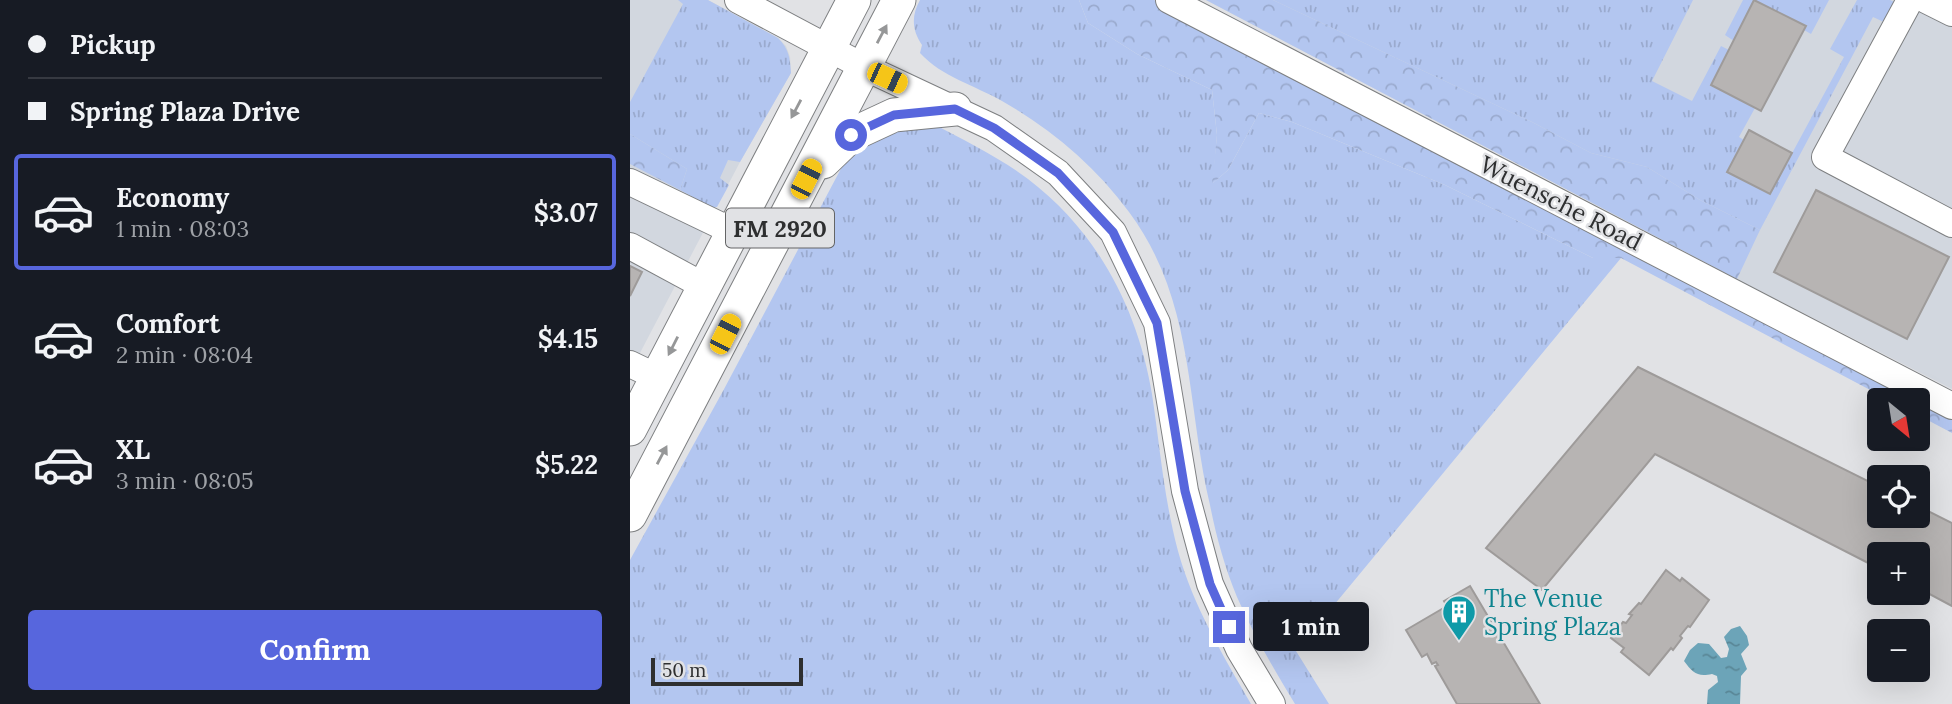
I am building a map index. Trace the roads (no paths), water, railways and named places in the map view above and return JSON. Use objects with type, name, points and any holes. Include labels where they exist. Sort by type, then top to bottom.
[{"type":"main road","name":"FM 2920","points":[[630,429],[643,371],[704,286],[853,0]]},
{"type":"main road","name":"FM 2920","points":[[630,515],[899,0]]},
{"type":"main road","points":[[806,179],[851,135],[894,115],[955,109]]},
{"type":"street","points":[[738,0],[828,49],[994,128],[1058,173],[1113,232],[1157,323],[1185,491],[1210,584],[1239,649],[1272,704]]},
{"type":"street","name":"Wuensche Road","points":[[1169,0],[1952,406]]},
{"type":"street","points":[[1910,0],[1825,157],[1952,224]]},
{"type":"street","points":[[1926,0],[1952,13]]},
{"type":"street","points":[[630,182],[732,232]]},
{"type":"street","points":[[630,246],[704,286]]},
{"type":"water","points":[[1740,626],[1749,645],[1741,654],[1747,669],[1741,676],[1740,704],[1707,704],[1708,690],[1718,682],[1717,676],[1696,673],[1684,661],[1698,643],[1709,644],[1721,658],[1727,657],[1729,649],[1724,637],[1731,629]]},
{"type":"place","name":"The Venue Spring Plaza","points":[[1459,642]]}]
